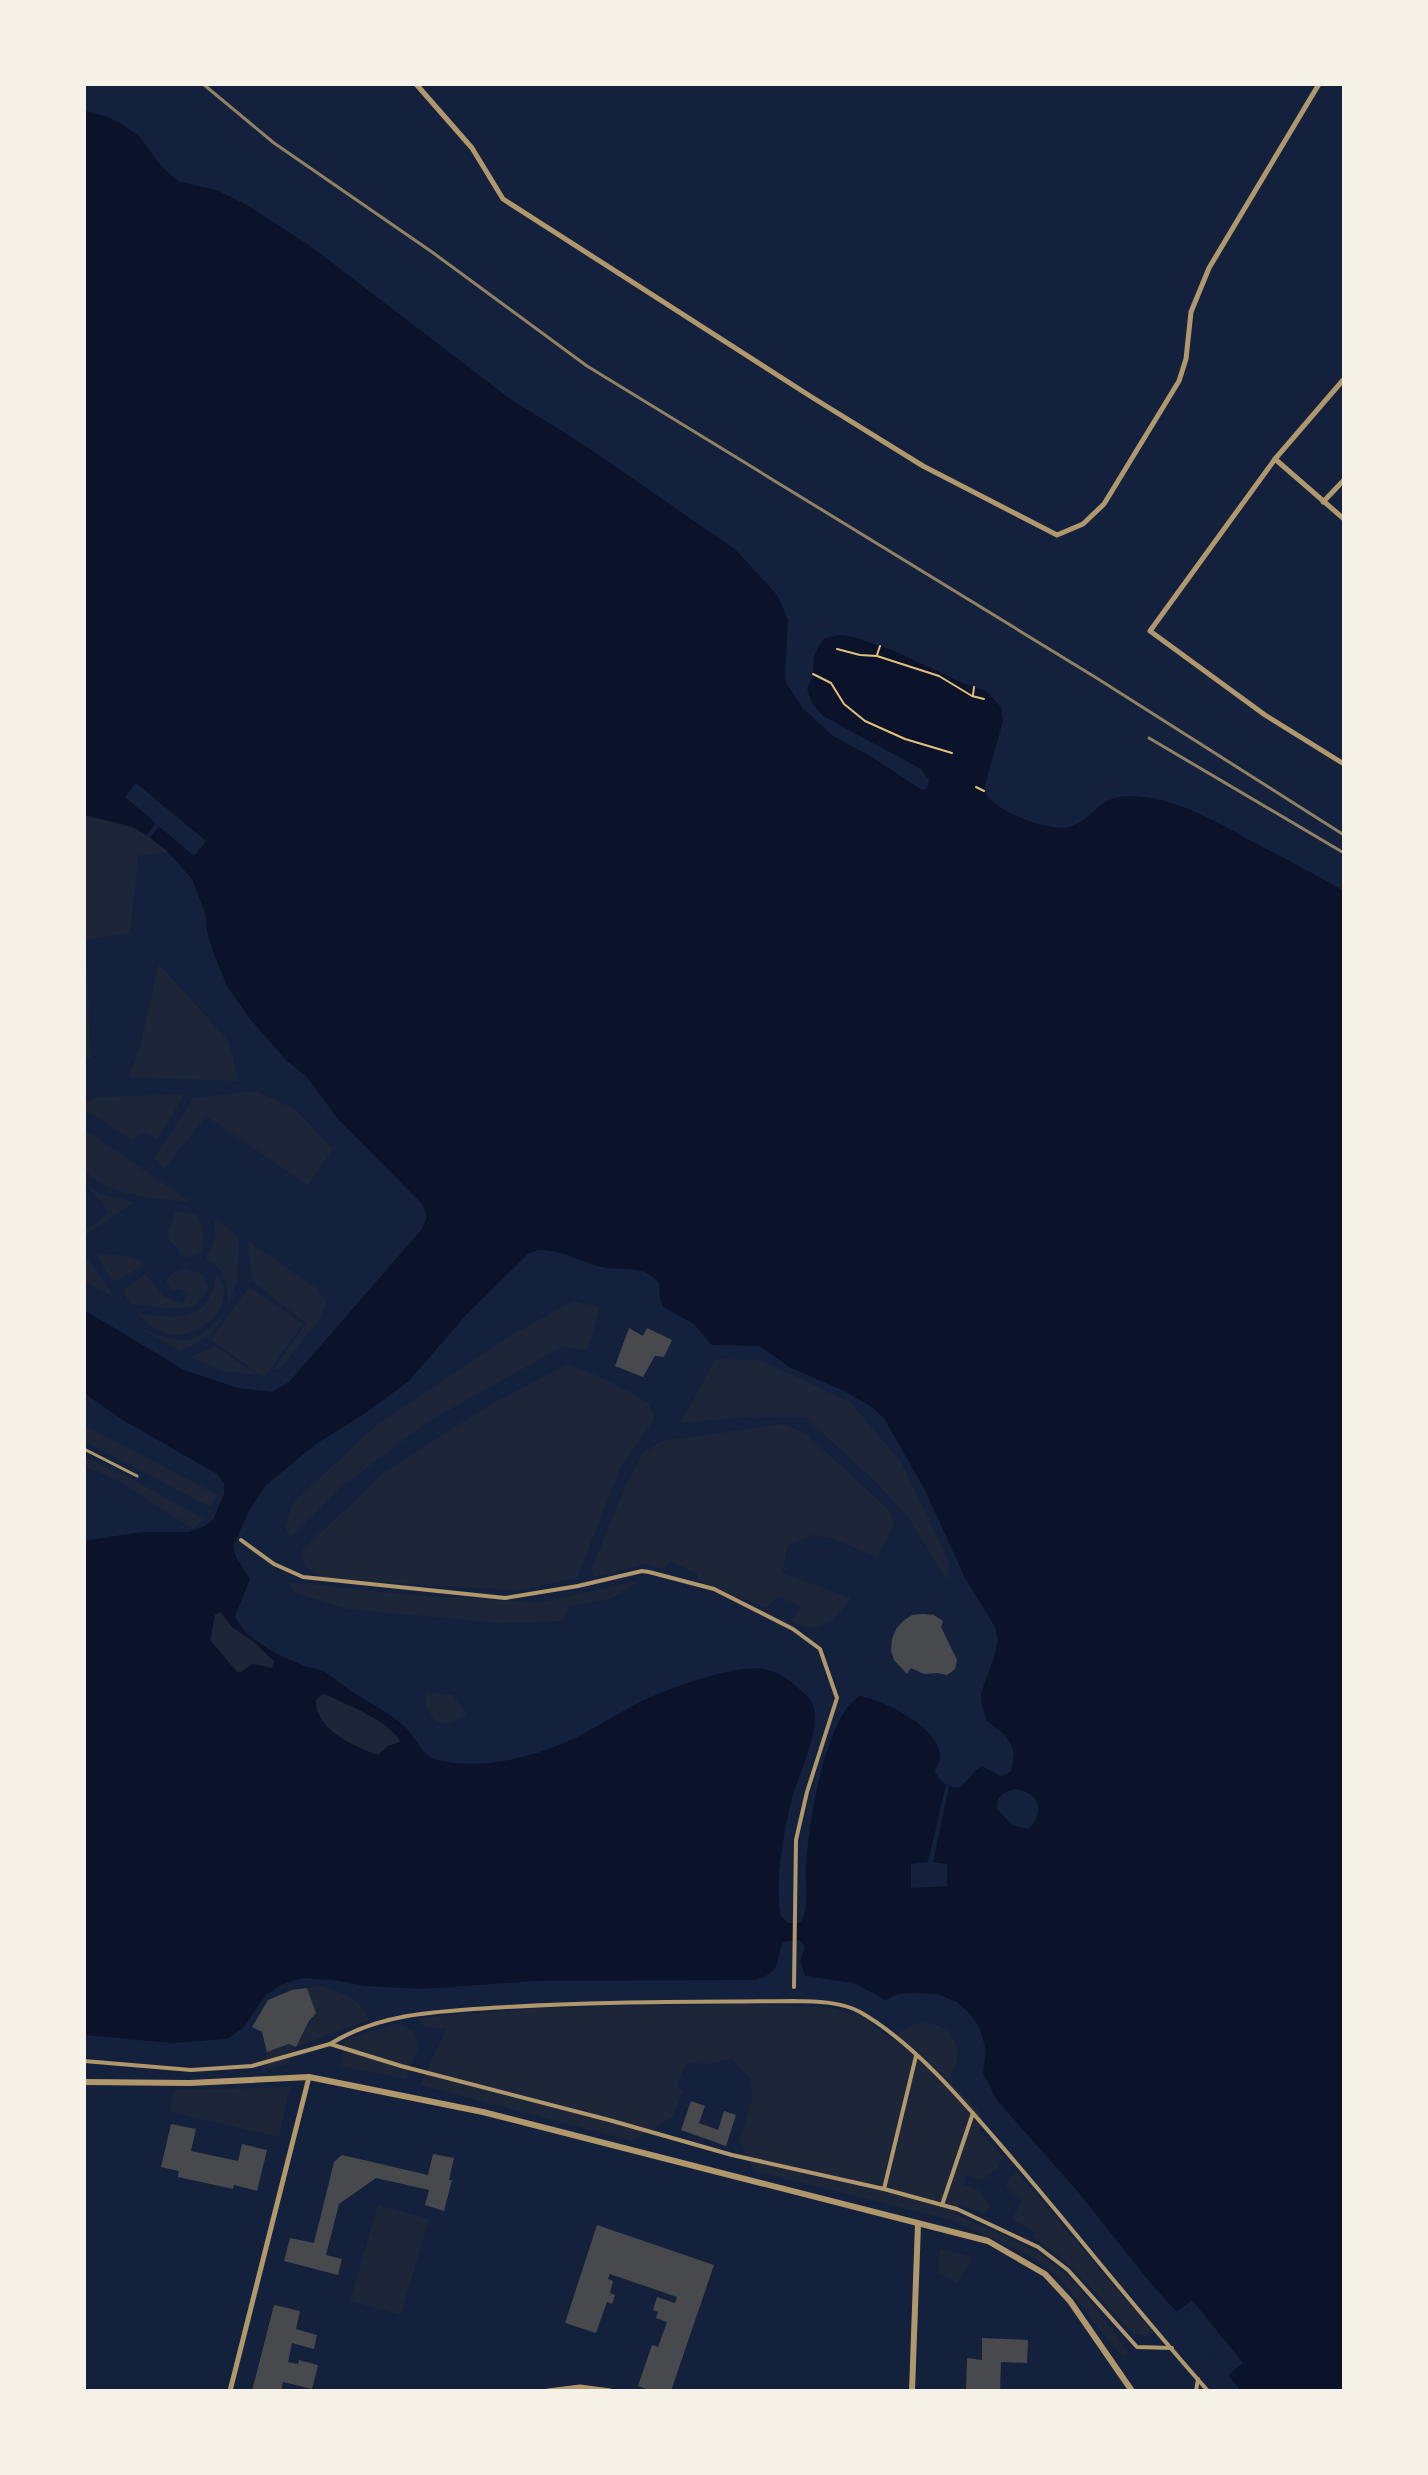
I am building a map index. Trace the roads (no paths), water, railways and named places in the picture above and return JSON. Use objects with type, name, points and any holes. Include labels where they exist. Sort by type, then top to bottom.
[{"type":"street","points":[[416,84],[472,148],[503,199],[923,466],[1057,535],[1083,524],[1104,504],[1179,381],[1186,359],[1191,312],[1209,268],[1319,84]]},
{"type":"street","points":[[1344,379],[1275,459],[1150,631],[1265,715],[1344,764]]},
{"type":"street","points":[[1275,459],[1344,519]]},
{"type":"street","points":[[1323,502],[1344,480]]},
{"type":"street","points":[[241,1540],[274,1564],[303,1577],[505,1598],[642,1571],[714,1589],[793,1629],[820,1649],[837,1698],[807,1792],[796,1840],[794,1987]]},
{"type":"street","points":[[84,2061],[191,2070],[252,2066],[330,2044],[344,2035],[403,2016],[443,2011],[560,2003],[833,2003],[858,2011],[892,2034],[943,2079],[1208,2391]]},
{"type":"street","points":[[330,2044],[732,2155],[884,2189],[957,2209],[999,2227],[1068,2270],[1137,2347],[1172,2348]]},
{"type":"street","points":[[884,2189],[916,2056]]},
{"type":"street","points":[[230,2391],[309,2077]]},
{"type":"street","points":[[84,2082],[190,2083],[309,2077],[483,2112],[988,2241],[1045,2274],[1070,2301],[1132,2391]]},
{"type":"street","points":[[942,2205],[973,2113]]},
{"type":"street","points":[[912,2391],[918,2224]]},
{"type":"street","points":[[1196,2391],[1198,2379]]},
{"type":"street","points":[[548,2391],[580,2387],[610,2391]]},
{"type":"lane","points":[[84,1449],[137,1476]]},
{"type":"railway","points":[[203,84],[274,143],[432,252],[587,366],[1095,677],[1344,835]]},
{"type":"railway","points":[[1149,738],[1344,853]]}]
